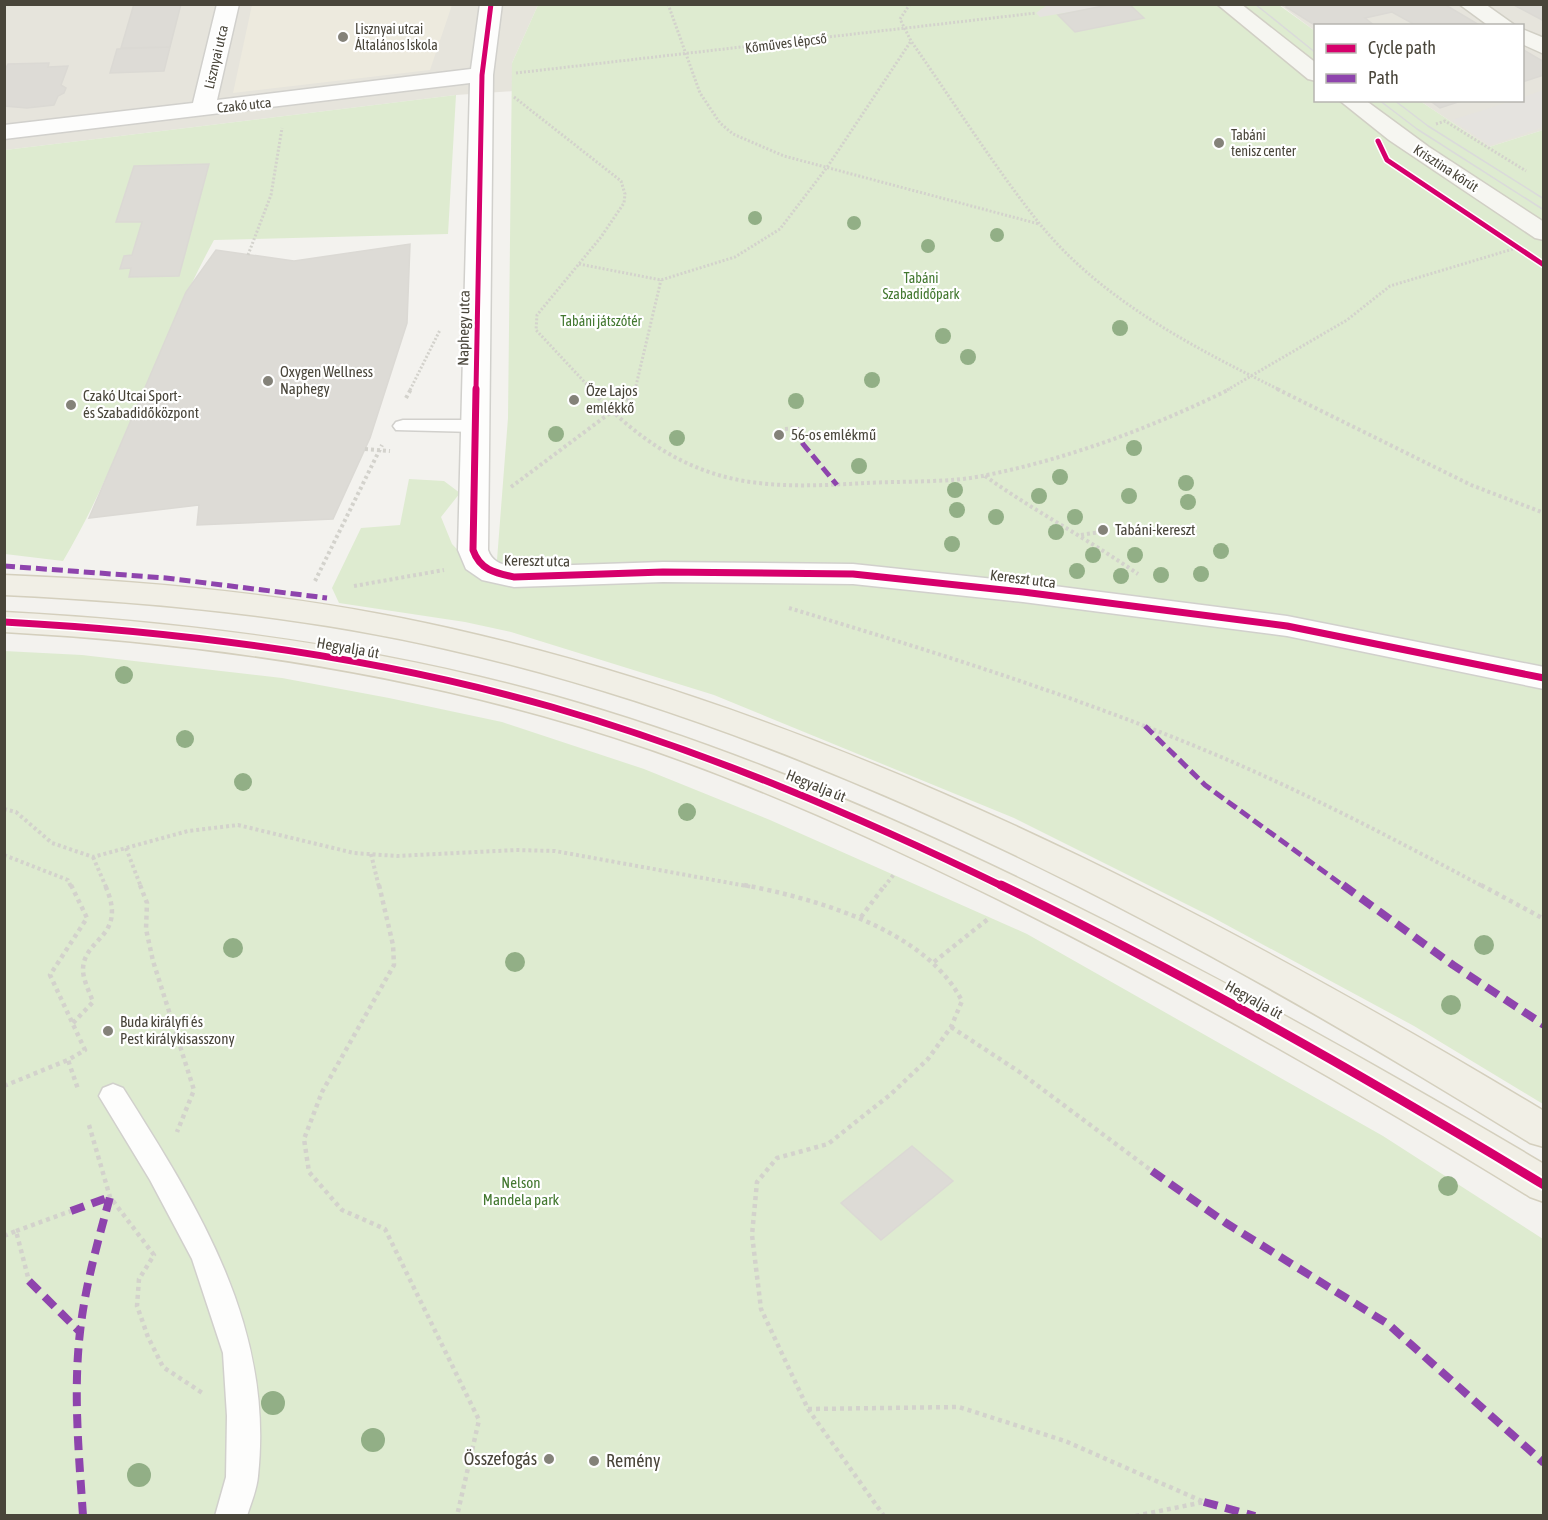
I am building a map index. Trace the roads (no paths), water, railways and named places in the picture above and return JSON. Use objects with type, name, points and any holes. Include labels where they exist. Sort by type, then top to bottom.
[{"type":"main road","points":[[1227,4],[1314,72]]},
{"type":"main road","points":[[1469,4],[1502,24]]},
{"type":"main road","points":[[1524,36],[1544,47]]},
{"type":"main road","name":"Krisztina körút","points":[[1352,102],[1395,136],[1439,162],[1544,234]]},
{"type":"main road","name":"Hegyalja út","points":[[4,585],[66,587],[178,598],[328,617],[449,639],[682,705],[775,738],[900,790],[1116,892],[1348,1015],[1544,1131]]},
{"type":"main road","name":"Hegyalja út","points":[[4,622],[161,634],[297,652],[420,674],[526,700],[625,729],[727,765],[853,816],[1102,934],[1326,1055],[1544,1185]]},
{"type":"street","name":"Lisznyai utca","points":[[203,110],[228,4]]},
{"type":"street","name":"Naphegy utca","points":[[493,573],[477,562],[473,550],[482,75],[490,31],[500,8]]},
{"type":"street","name":"Czakó utca","points":[[4,132],[482,75]]},
{"type":"street","name":"Kereszt utca","points":[[493,573],[556,577],[663,572],[853,574],[1287,626],[1544,678]]},
{"type":"lane","points":[[403,426],[475,426]]},
{"type":"lane","points":[[113,1096],[160,1171],[206,1256],[238,1353],[243,1416],[242,1477],[231,1515]]},
{"type":"tram line","points":[[1255,4],[1314,51]]},
{"type":"tram line","points":[[1382,102],[1417,129],[1544,210]]},
{"type":"tram line","points":[[1397,102],[1428,126],[1544,199]]},
{"type":"place","name":"Lisznyai utcai Általános Iskola","points":[[343,37]]},
{"type":"place","name":"Tabáni tenisz center","points":[[1219,143]]},
{"type":"place","name":"Oxygen Wellness Naphegy","points":[[268,381]]},
{"type":"place","name":"Őze Lajos emlékkő","points":[[574,400]]},
{"type":"place","name":"Czakó Utcai Sport- és Szabadidőközpont","points":[[71,405]]},
{"type":"place","name":"56-os emlékmű","points":[[779,435]]},
{"type":"place","name":"Tabáni-kereszt","points":[[1103,530]]},
{"type":"place","name":"Buda királyfi és Pest királykisasszony","points":[[108,1031]]},
{"type":"place","name":"Összefogás","points":[[549,1459]]},
{"type":"place","name":"Remény","points":[[594,1461]]},
{"type":"park label","name":"Tabáni Szabadidőpark","points":[[921,286]]},
{"type":"park label","name":"Tabáni játszótér","points":[[601,321]]},
{"type":"park label","name":"Nelson Mandela park","points":[[521,1192]]}]
